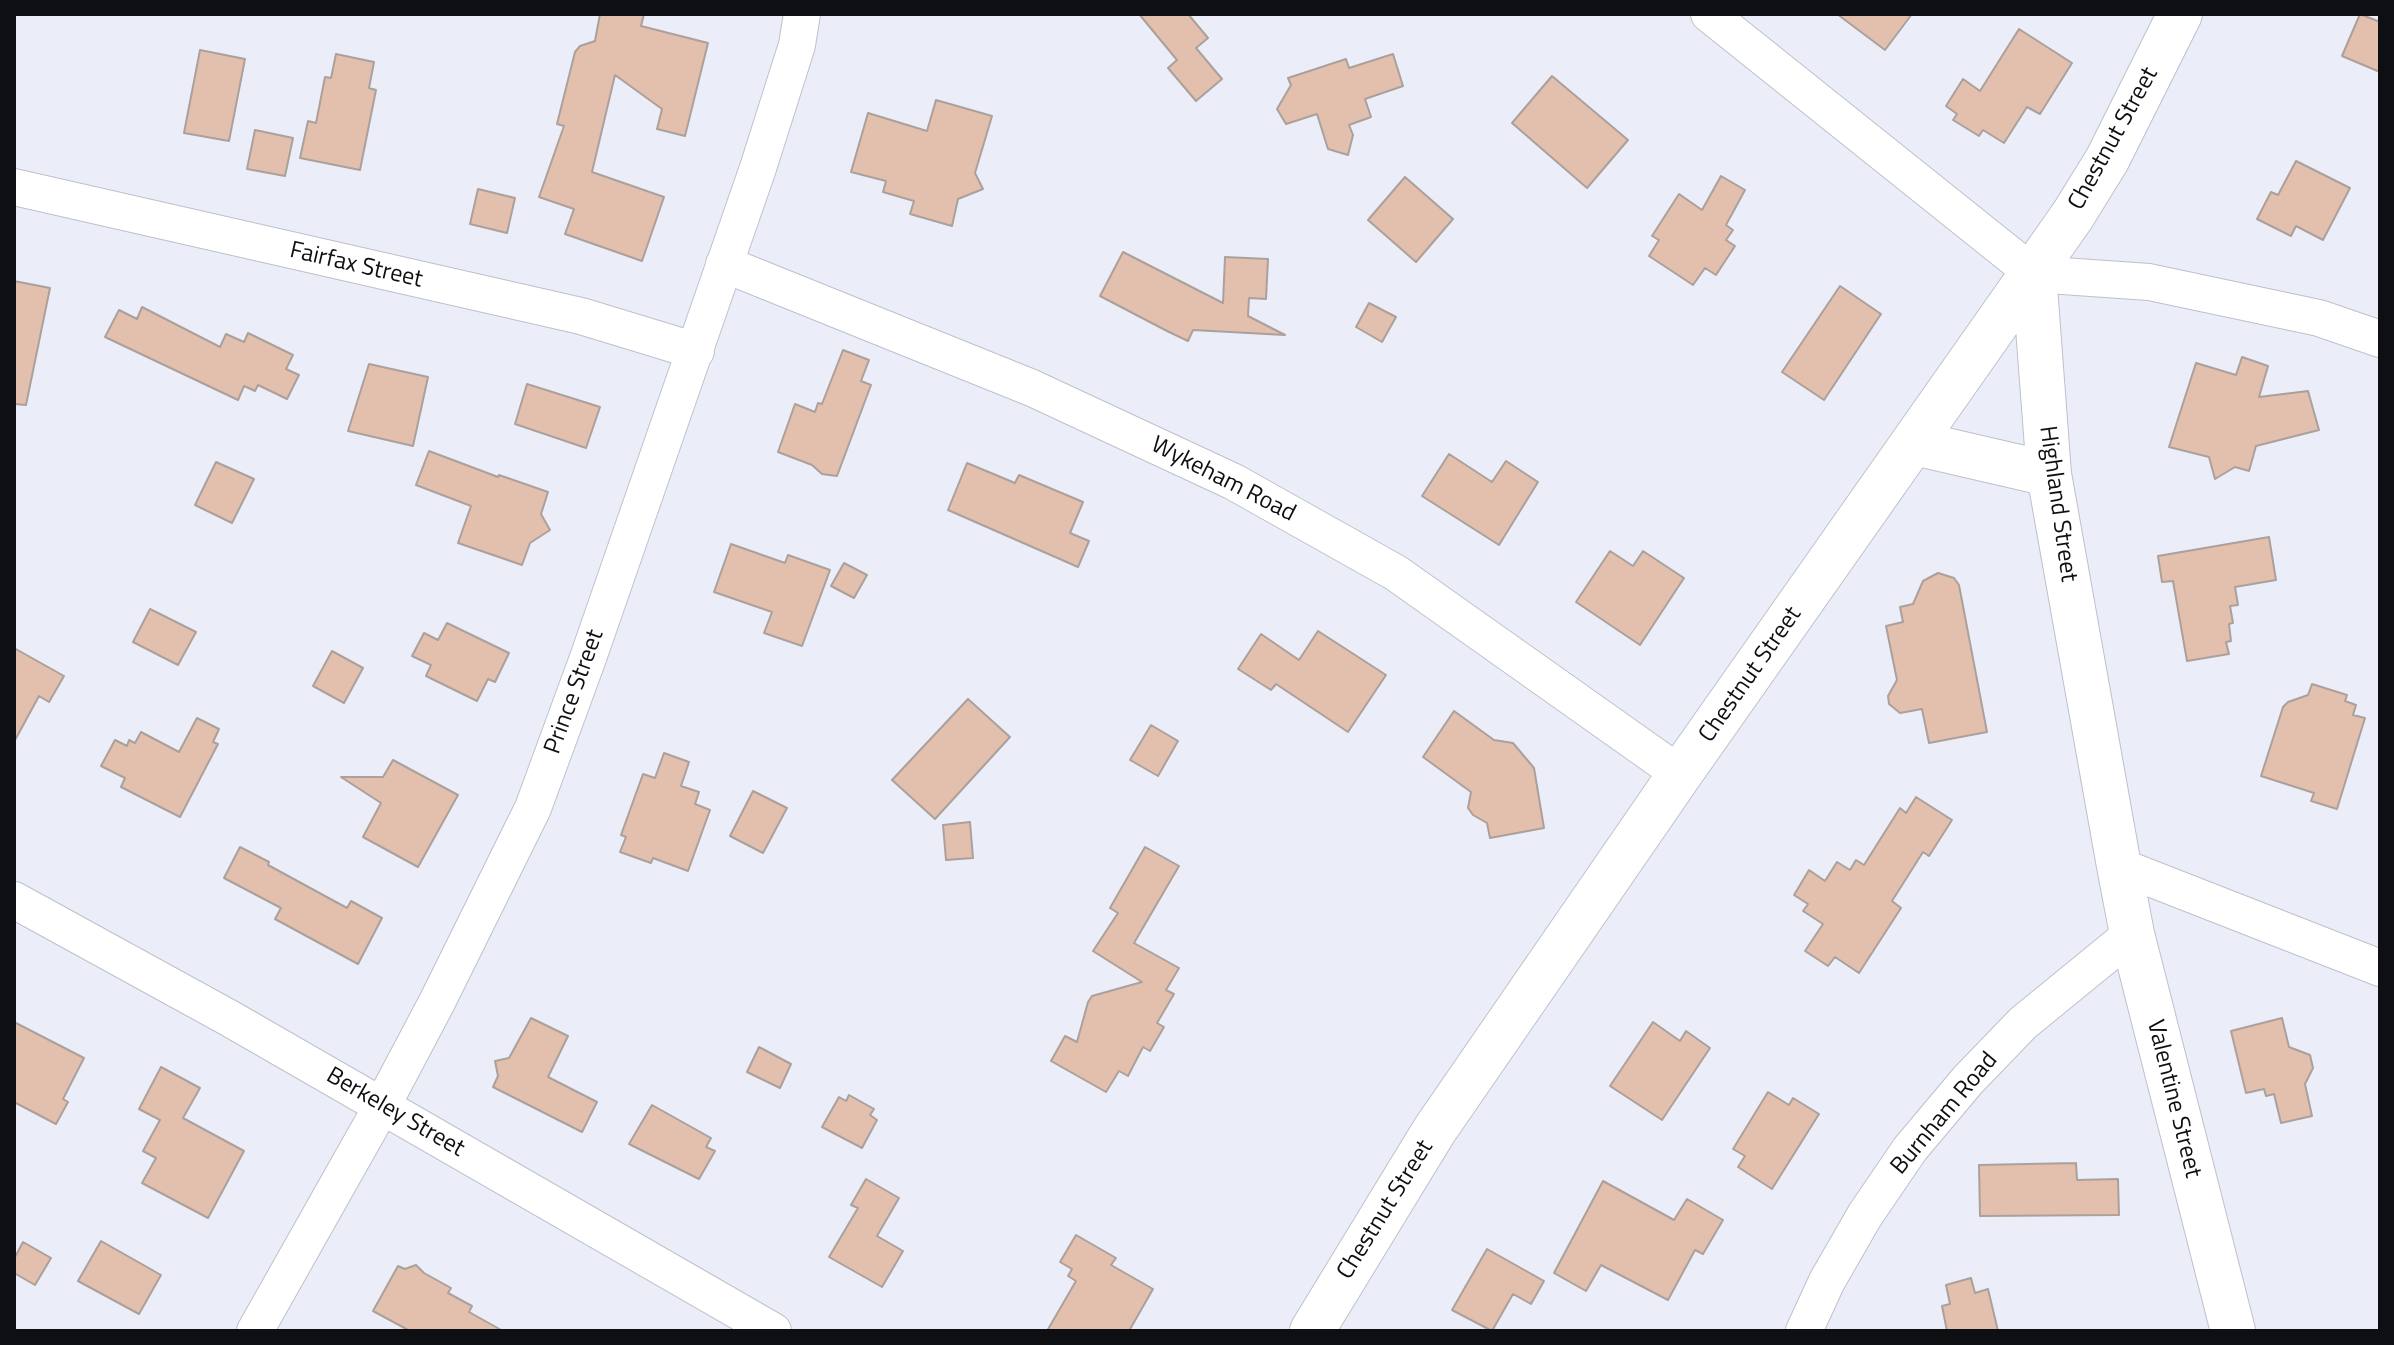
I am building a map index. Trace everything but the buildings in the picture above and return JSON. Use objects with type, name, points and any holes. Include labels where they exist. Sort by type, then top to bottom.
[{"type":"main road","name":"Chestnut Street","points":[[1312,1331],[1434,1131],[1680,774],[2034,274],[2107,160],[2180,14]]},
{"type":"main road","name":"Highland Street","points":[[2034,274],[2049,474],[2119,866]]},
{"type":"main road","points":[[1915,443],[2049,474]]},
{"type":"main road","name":"Valentine Street","points":[[2119,866],[2132,934],[2233,1331]]},
{"type":"street","name":"Prince Street","points":[[255,1331],[382,1106],[533,808],[696,351],[797,45],[802,14]]},
{"type":"street","points":[[1709,14],[2034,274],[2149,282],[2319,318],[2380,339]]},
{"type":"street","name":"Fairfax Street","points":[[14,187],[581,316],[696,351]]},
{"type":"street","name":"Wykeham Road","points":[[724,264],[1032,388],[1234,482],[1396,573],[1680,774]]},
{"type":"street","points":[[2119,866],[2380,968]]},
{"type":"street","name":"Berkeley Street","points":[[16,904],[229,1018],[773,1331]]},
{"type":"street","name":"Burnham Road","points":[[1804,1331],[1827,1281],[1865,1215],[1910,1149],[1968,1080],[2023,1023],[2132,934]]}]
